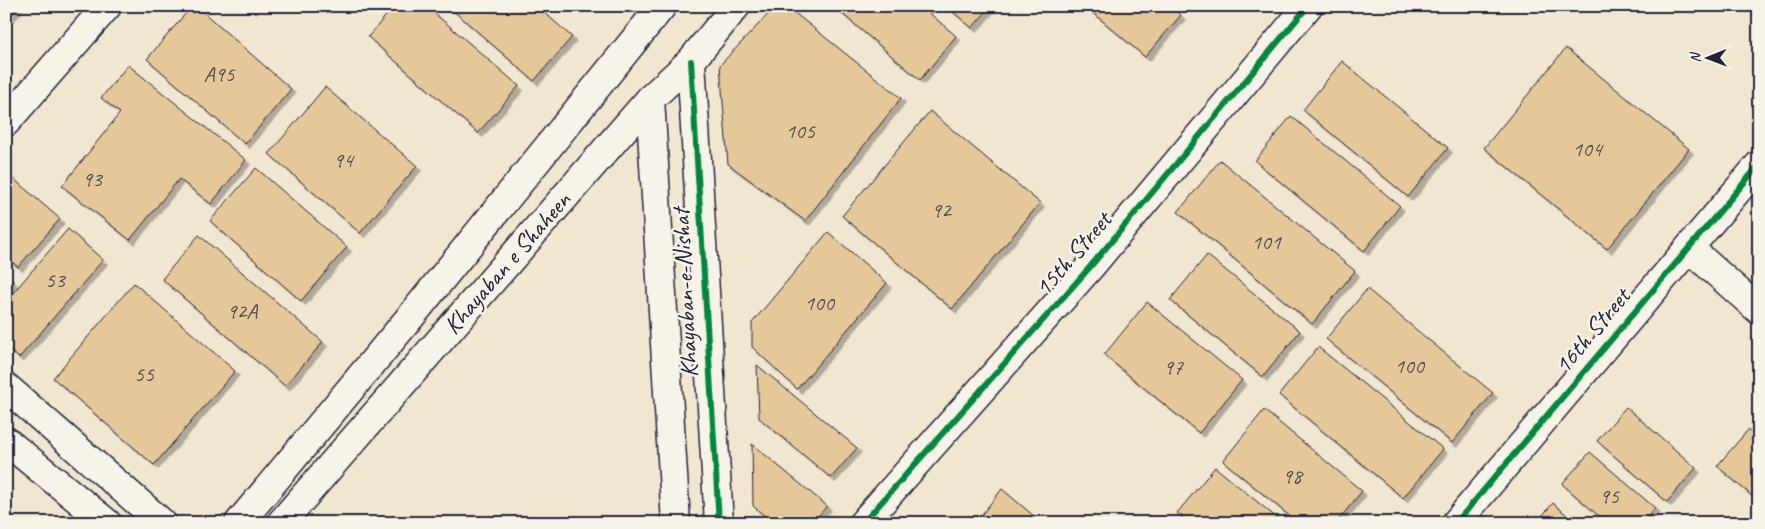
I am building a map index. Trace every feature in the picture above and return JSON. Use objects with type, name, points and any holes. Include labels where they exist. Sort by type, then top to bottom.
[{"type":"street","points":[[6,122],[107,6]]},
{"type":"street","name":"Khayaban e Shaheen","points":[[281,523],[650,99],[691,61],[736,6]]},
{"type":"street","name":"15th Street","points":[[863,523],[1090,267],[1308,6]]},
{"type":"street","name":"Khayaban e Shaheen","points":[[239,523],[417,309],[651,12]]},
{"type":"street","name":"Khayaban-e-Nishat","points":[[691,61],[719,523]]},
{"type":"street","name":"Khayaban-e-Nishat","points":[[650,99],[676,523]]},
{"type":"street","name":"16th Street","points":[[1456,523],[1759,165]]},
{"type":"street","points":[[1689,248],[1759,310]]},
{"type":"street","points":[[6,387],[162,523]]},
{"type":"street","points":[[6,441],[107,523]]},
{"type":"building","points":[[6,6],[19,6],[6,21]]},
{"type":"building","points":[[192,6],[196,6],[291,89],[245,144],[147,59]]},
{"type":"building","points":[[394,6],[426,6],[519,86],[478,133],[368,37]]},
{"type":"building","points":[[448,6],[537,6],[572,37],[534,81]]},
{"type":"building","points":[[776,6],[786,6],[901,98],[805,221],[728,164],[720,65]]},
{"type":"building","points":[[833,6],[921,6],[956,36],[920,80]]},
{"type":"building","points":[[946,6],[991,6],[972,28]]},
{"type":"building","points":[[1085,6],[1170,6],[1181,15],[1145,57]]},
{"type":"building","points":[[1566,48],[1689,149],[1607,249],[1484,148]]},
{"type":"building","points":[[1342,61],[1448,148],[1408,197],[1303,110]]},
{"type":"building","points":[[128,65],[246,160],[211,204],[179,179],[130,240],[62,186],[120,113],[101,98]]},
{"type":"building","points":[[325,87],[417,166],[360,233],[269,154]]},
{"type":"building","points":[[930,111],[1040,203],[952,309],[842,216]]},
{"type":"building","points":[[1291,116],[1400,206],[1364,251],[1255,161]]},
{"type":"building","points":[[1220,160],[1355,271],[1312,324],[1178,212]]},
{"type":"building","points":[[256,168],[347,247],[301,301],[210,221]]},
{"type":"building","points":[[8,174],[60,219],[18,267],[6,257]]},
{"type":"building","points":[[68,229],[103,260],[19,358],[6,347],[6,301]]},
{"type":"building","points":[[828,232],[887,283],[797,389],[752,347],[752,323]]},
{"type":"building","points":[[199,235],[323,342],[285,386],[162,279]]},
{"type":"building","points":[[1207,255],[1300,331],[1263,377],[1170,300]]},
{"type":"building","points":[[6,275],[14,282],[6,291]]},
{"type":"building","points":[[134,283],[235,371],[154,465],[53,378]]},
{"type":"building","points":[[1367,289],[1493,393],[1452,443],[1326,339]]},
{"type":"building","points":[[1147,302],[1242,380],[1199,433],[1104,355]]},
{"type":"building","points":[[1318,347],[1443,449],[1403,498],[1279,395]]},
{"type":"building","points":[[757,365],[857,448],[831,478],[759,418]]},
{"type":"building","points":[[1626,407],[1696,468],[1667,502],[1597,441]]},
{"type":"building","points":[[1264,410],[1362,491],[1336,523],[1298,523],[1223,461]]},
{"type":"building","points":[[1748,430],[1759,439],[1759,502],[1717,466]]},
{"type":"building","points":[[752,444],[827,506],[812,523],[773,523],[753,506]]},
{"type":"building","points":[[1590,452],[1655,508],[1643,523],[1607,523],[1562,484]]},
{"type":"building","points":[[1215,467],[1283,523],[1189,523],[1177,513]]},
{"type":"building","points":[[1002,489],[1042,523],[975,523]]},
{"type":"building","points":[[1553,503],[1576,523],[1536,523]]},
{"type":"cycle path","points":[[863,523],[1090,267],[1308,6]]},
{"type":"cycle path","points":[[691,61],[719,523]]},
{"type":"cycle path","points":[[1456,523],[1759,165]]}]
